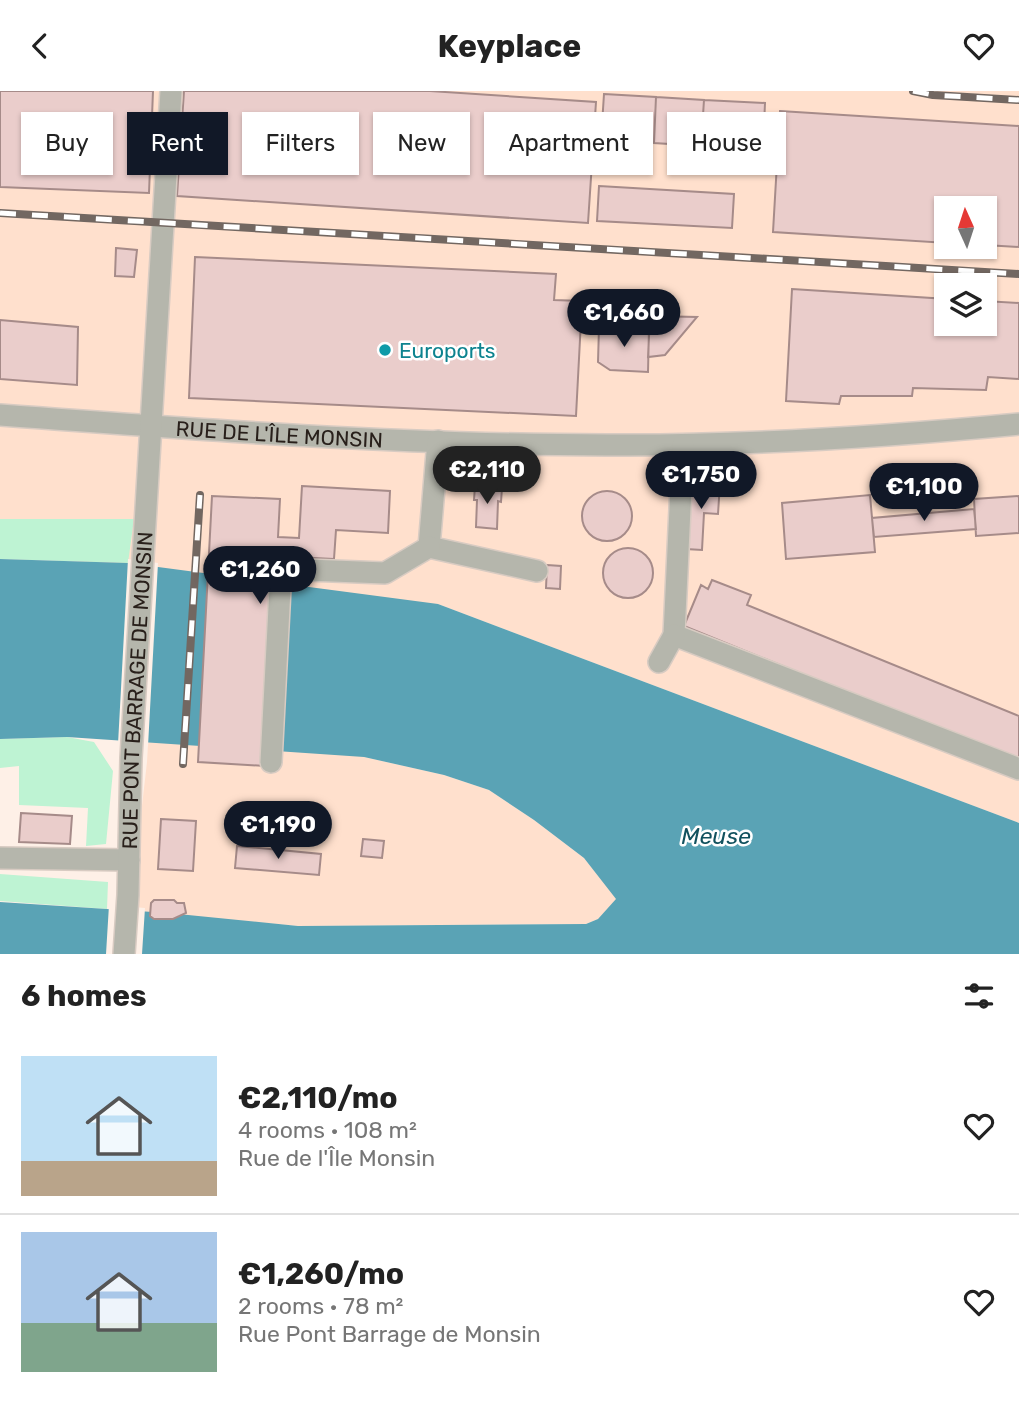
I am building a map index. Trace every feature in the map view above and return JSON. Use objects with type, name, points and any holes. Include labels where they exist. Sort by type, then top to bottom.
[{"type":"street","name":"RUE PONT BARRAGE DE MONSIN","points":[[124,954],[131,758],[171,91]]},
{"type":"street","name":"RUE DE L'ÎLE MONSIN","points":[[0,415],[438,441],[605,445],[832,439],[1019,424]]},
{"type":"street","points":[[429,547],[438,441]]},
{"type":"street","points":[[659,662],[674,635],[683,445]]},
{"type":"street","points":[[271,762],[281,569],[386,573],[429,547],[537,571]]},
{"type":"street","points":[[674,635],[1019,769]]},
{"type":"street","points":[[0,858],[129,860]]},
{"type":"shaded area","points":[[0,91],[1019,91],[1019,823],[438,604],[364,757],[444,775],[489,790],[534,820],[584,858],[617,899],[598,919],[586,924],[298,926],[130,911],[147,762],[158,567],[0,559]]},
{"type":"green space","points":[[0,519],[134,519],[128,563],[0,559]]},
{"type":"green space","points":[[67,737],[94,742],[113,771],[106,844],[86,846],[88,808],[19,805],[19,766],[0,768],[0,739]]},
{"type":"green space","points":[[0,874],[108,882],[107,909],[0,901]]},
{"type":"water","name":"Meuse","points":[[0,559],[128,563],[438,604],[1019,823],[1019,954],[0,954],[0,902],[168,913],[298,926],[586,924],[598,919],[616,899],[584,858],[534,820],[489,790],[444,775],[364,757],[67,737],[0,739]]},
{"type":"pier","points":[[128,559],[158,563],[148,746],[118,744]]},
{"type":"pier","points":[[109,905],[145,908],[142,954],[106,954]]},
{"type":"building","points":[[0,91],[153,91],[152,112],[127,112],[127,175],[150,175],[149,193],[0,187]]},
{"type":"building","points":[[184,91],[430,91],[596,102],[595,112],[484,112],[484,175],[591,175],[588,223],[177,196],[178,175],[228,175],[228,112],[183,112]]},
{"type":"building","points":[[604,94],[656,97],[654,143],[653,112],[603,112]]},
{"type":"building","points":[[656,97],[704,100],[703,112],[667,112],[667,144],[654,143]]},
{"type":"building","points":[[704,100],[765,103],[765,112],[703,112]]},
{"type":"building","points":[[780,111],[1019,126],[1019,247],[998,246],[998,196],[934,196],[934,242],[773,232],[776,175],[786,175],[786,112]]},
{"type":"building","points":[[599,186],[734,194],[732,228],[597,221]]},
{"type":"building","points":[[116,248],[137,250],[134,277],[115,276]]},
{"type":"building","name":"Euroports","points":[[195,257],[556,274],[554,300],[582,301],[576,416],[189,398]]},
{"type":"building","points":[[792,289],[934,298],[934,336],[997,336],[997,302],[1019,303],[1019,379],[988,377],[986,390],[913,388],[912,396],[841,396],[839,404],[786,401]]},
{"type":"building","points":[[650,316],[697,317],[665,355],[648,357]]},
{"type":"building","points":[[0,320],[78,327],[77,385],[0,379]]},
{"type":"building","points":[[599,327],[649,328],[648,372],[610,370],[598,362]]},
{"type":"building","points":[[690,482],[720,483],[718,514],[704,513],[702,550],[686,549]]},
{"type":"building","points":[[302,486],[390,491],[388,533],[336,530],[334,559],[276,556],[265,766],[198,762],[212,496],[280,499],[278,537],[299,538]]},
{"type":"building","points":[[475,486],[502,488],[501,502],[498,501],[497,529],[476,527]]},
{"type":"building","points":[[607,491],[625,498],[632,516],[625,534],[607,541],[589,534],[582,516],[589,498]]},
{"type":"building","points":[[870,495],[875,552],[786,559],[782,503]]},
{"type":"building","points":[[1019,496],[1019,533],[976,536],[974,499]]},
{"type":"building","points":[[974,509],[976,529],[874,537],[872,518]]},
{"type":"building","points":[[628,548],[645,556],[653,573],[645,590],[628,598],[611,590],[603,573],[611,556]]},
{"type":"building","points":[[547,565],[561,566],[560,589],[546,588]]},
{"type":"building","points":[[712,580],[751,595],[747,605],[1019,716],[1019,762],[684,626],[701,585],[708,589]]},
{"type":"building","points":[[21,813],[72,816],[70,844],[19,842]]},
{"type":"building","points":[[161,819],[196,821],[193,871],[158,869]]},
{"type":"building","points":[[363,839],[384,841],[382,858],[361,856]]},
{"type":"building","points":[[237,846],[321,854],[319,875],[235,868]]},
{"type":"building","points":[[154,900],[184,903],[186,913],[173,919],[154,919],[150,916],[151,903]]},
{"type":"railway","points":[[913,91],[933,95],[1019,100]]},
{"type":"railway","points":[[0,213],[1019,274]]},
{"type":"railway","points":[[183,764],[200,495]]},
{"type":"place","name":"Euroports","points":[[385,350]]}]
